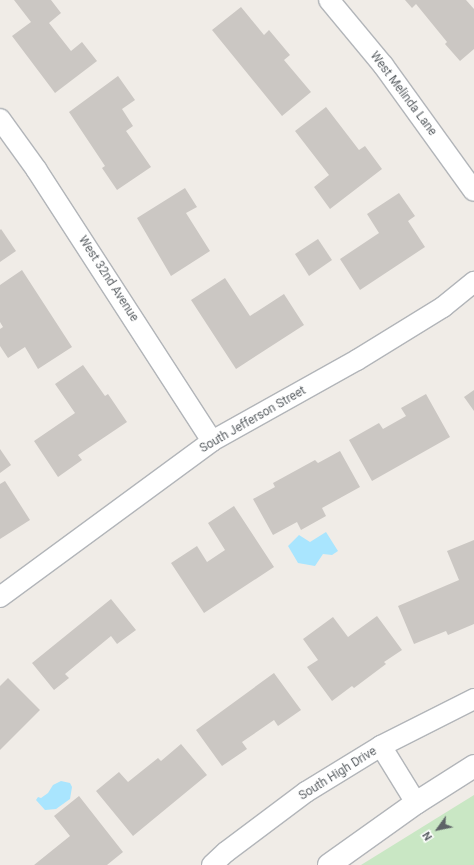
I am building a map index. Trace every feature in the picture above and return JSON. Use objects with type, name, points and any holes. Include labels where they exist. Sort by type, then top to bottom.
[{"type":"main road","points":[[328,865],[416,803],[474,766]]},
{"type":"street","name":"West Melinda Lane","points":[[329,0],[383,65],[474,191]]},
{"type":"street","name":"West 32nd Avenue","points":[[0,118],[36,168],[212,441]]},
{"type":"street","name":"South Jefferson Street","points":[[0,598],[212,441],[357,360],[444,307],[474,282]]},
{"type":"street","name":"South High Drive","points":[[212,865],[226,852],[306,792],[381,746],[474,698]]},
{"type":"street","points":[[381,746],[416,803]]},
{"type":"green space","points":[[474,795],[474,865],[361,865]]},
{"type":"water","points":[[326,532],[338,551],[332,555],[323,554],[315,566],[298,563],[288,546],[299,535],[310,542]]},
{"type":"water","points":[[61,781],[70,783],[72,787],[70,799],[56,809],[45,810],[36,800],[38,797],[41,798],[48,793],[53,785]]},
{"type":"building","points":[[14,0],[51,0],[61,13],[49,23],[71,51],[82,42],[97,61],[55,93],[12,36],[31,22]]},
{"type":"building","points":[[405,0],[466,0],[474,9],[474,49],[460,61],[445,44],[447,42],[416,4],[412,8]]},
{"type":"building","points":[[241,7],[264,35],[269,30],[290,55],[284,60],[311,92],[282,116],[212,30]]},
{"type":"building","points":[[118,76],[135,100],[122,109],[133,126],[126,131],[151,167],[117,190],[102,168],[105,166],[69,112]]},
{"type":"building","points":[[326,107],[359,150],[365,146],[382,169],[330,209],[314,187],[329,175],[295,131]]},
{"type":"building","points":[[185,188],[197,207],[186,213],[210,251],[171,276],[137,218]]},
{"type":"building","points":[[399,193],[415,216],[408,221],[425,247],[360,290],[340,259],[379,233],[367,214]]},
{"type":"building","points":[[1,229],[16,251],[0,262],[0,230]]},
{"type":"building","points":[[318,239],[332,260],[309,276],[295,254]]},
{"type":"building","points":[[22,270],[72,347],[38,369],[25,347],[8,358],[0,346],[0,329],[3,327],[0,322],[0,285]]},
{"type":"building","points":[[225,278],[250,316],[284,294],[304,325],[236,369],[191,300]]},
{"type":"building","points":[[83,365],[105,396],[108,394],[127,422],[78,455],[82,460],[58,477],[34,441],[75,413],[55,384]]},
{"type":"building","points":[[474,390],[474,411],[464,397]]},
{"type":"building","points":[[426,394],[450,437],[372,481],[349,440],[379,423],[383,429],[406,416],[401,408]]},
{"type":"building","points":[[0,449],[11,465],[0,473]]},
{"type":"building","points":[[340,451],[360,487],[322,508],[326,516],[301,530],[297,522],[273,535],[253,499],[275,487],[273,483],[315,460],[318,463]]},
{"type":"building","points":[[5,481],[30,520],[0,539],[0,484]]},
{"type":"building","points":[[234,506],[274,567],[204,613],[171,563],[197,546],[207,562],[225,550],[208,523]]},
{"type":"building","points":[[474,540],[474,624],[448,635],[446,631],[414,644],[398,606],[459,580],[447,551]]},
{"type":"building","points":[[111,599],[136,630],[117,644],[111,636],[65,674],[69,678],[54,690],[32,663]]},
{"type":"building","points":[[377,616],[402,650],[384,662],[386,664],[354,688],[352,686],[332,701],[307,667],[318,660],[303,639],[333,617],[348,637]]},
{"type":"building","points":[[274,673],[301,710],[278,726],[274,720],[242,742],[247,749],[222,766],[196,730]]},
{"type":"building","points":[[8,678],[40,710],[0,750],[0,686]]},
{"type":"building","points":[[181,744],[207,775],[133,836],[96,791],[119,772],[128,782],[158,758],[161,761]]},
{"type":"building","points":[[79,796],[123,852],[107,865],[34,865],[70,836],[54,816]]}]
